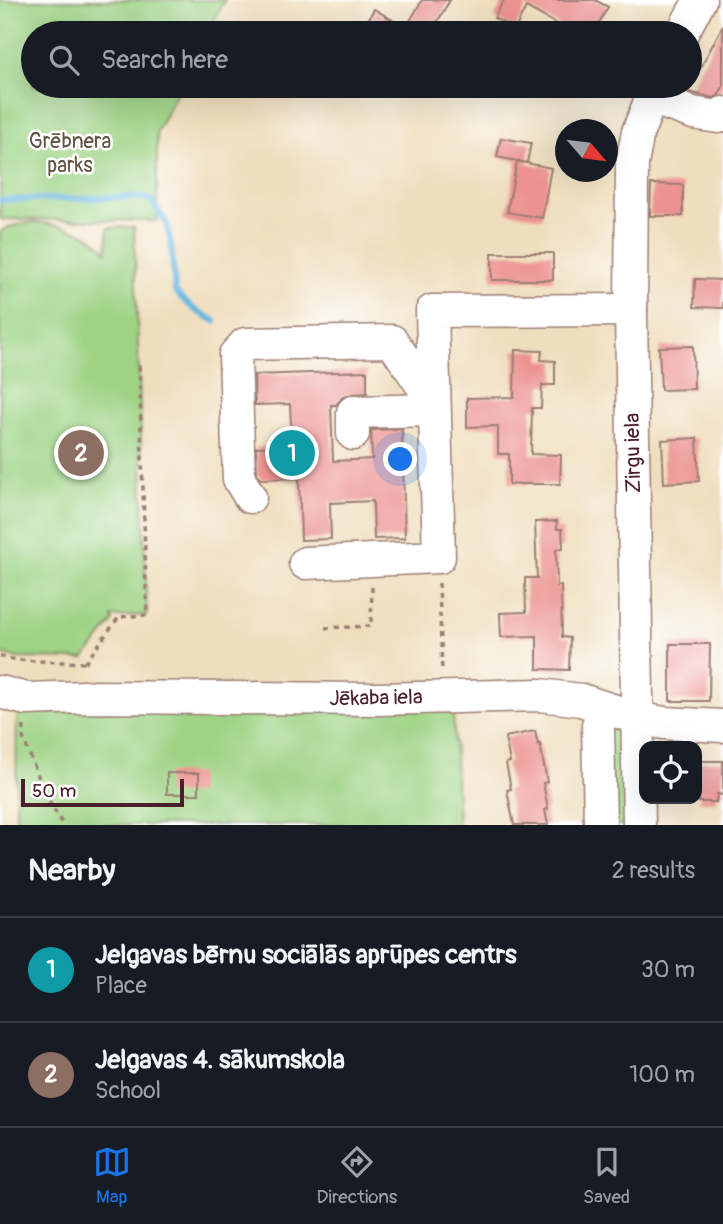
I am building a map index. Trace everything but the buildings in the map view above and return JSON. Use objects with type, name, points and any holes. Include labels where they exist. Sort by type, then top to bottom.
[{"type":"street","points":[[689,21],[700,0]]},
{"type":"street","name":"Zirgu iela","points":[[639,825],[631,310],[632,164],[638,132],[652,98]]},
{"type":"street","points":[[665,98],[693,113],[718,117],[723,113]]},
{"type":"street","points":[[305,563],[439,557],[432,311],[631,310]]},
{"type":"street","points":[[250,497],[239,480],[238,466],[235,355],[245,344],[392,341],[434,406]]},
{"type":"street","points":[[353,434],[353,412],[434,406]]},
{"type":"street","name":"Jēkaba iela","points":[[13,696],[377,699],[540,695],[582,700],[637,718],[673,724],[723,726]]},
{"type":"street","points":[[598,725],[600,825]]},
{"type":"path","points":[[0,656],[16,660],[85,663],[119,617],[146,615],[139,365]]},
{"type":"path","points":[[439,557],[442,696]]},
{"type":"path","points":[[325,628],[371,626],[372,589]]},
{"type":"path","points":[[13,696],[23,738],[46,796],[63,825]]},
{"type":"green space","name":"Grēbnera parks","points":[[0,0],[225,0],[214,21],[21,21],[21,98],[174,98],[157,131],[157,221],[0,219]]},
{"type":"green space","points":[[33,222],[81,232],[95,240],[107,252],[108,228],[134,227],[147,615],[112,617],[113,621],[84,659],[18,658],[0,654],[0,232],[9,227]]},
{"type":"green space","points":[[453,708],[458,825],[16,825],[17,711]]},
{"type":"green space","points":[[594,711],[620,723],[627,737],[627,825],[613,823]]},
{"type":"waterway","points":[[0,200],[142,197],[151,200],[166,222],[171,244],[175,291],[195,310],[215,321]]},
{"type":"place","name":"Jelgavas 4. sākumskola","points":[[81,453]]},
{"type":"place","name":"Jelgavas bērnu sociālās aprūpes centrs","points":[[292,453]]}]
